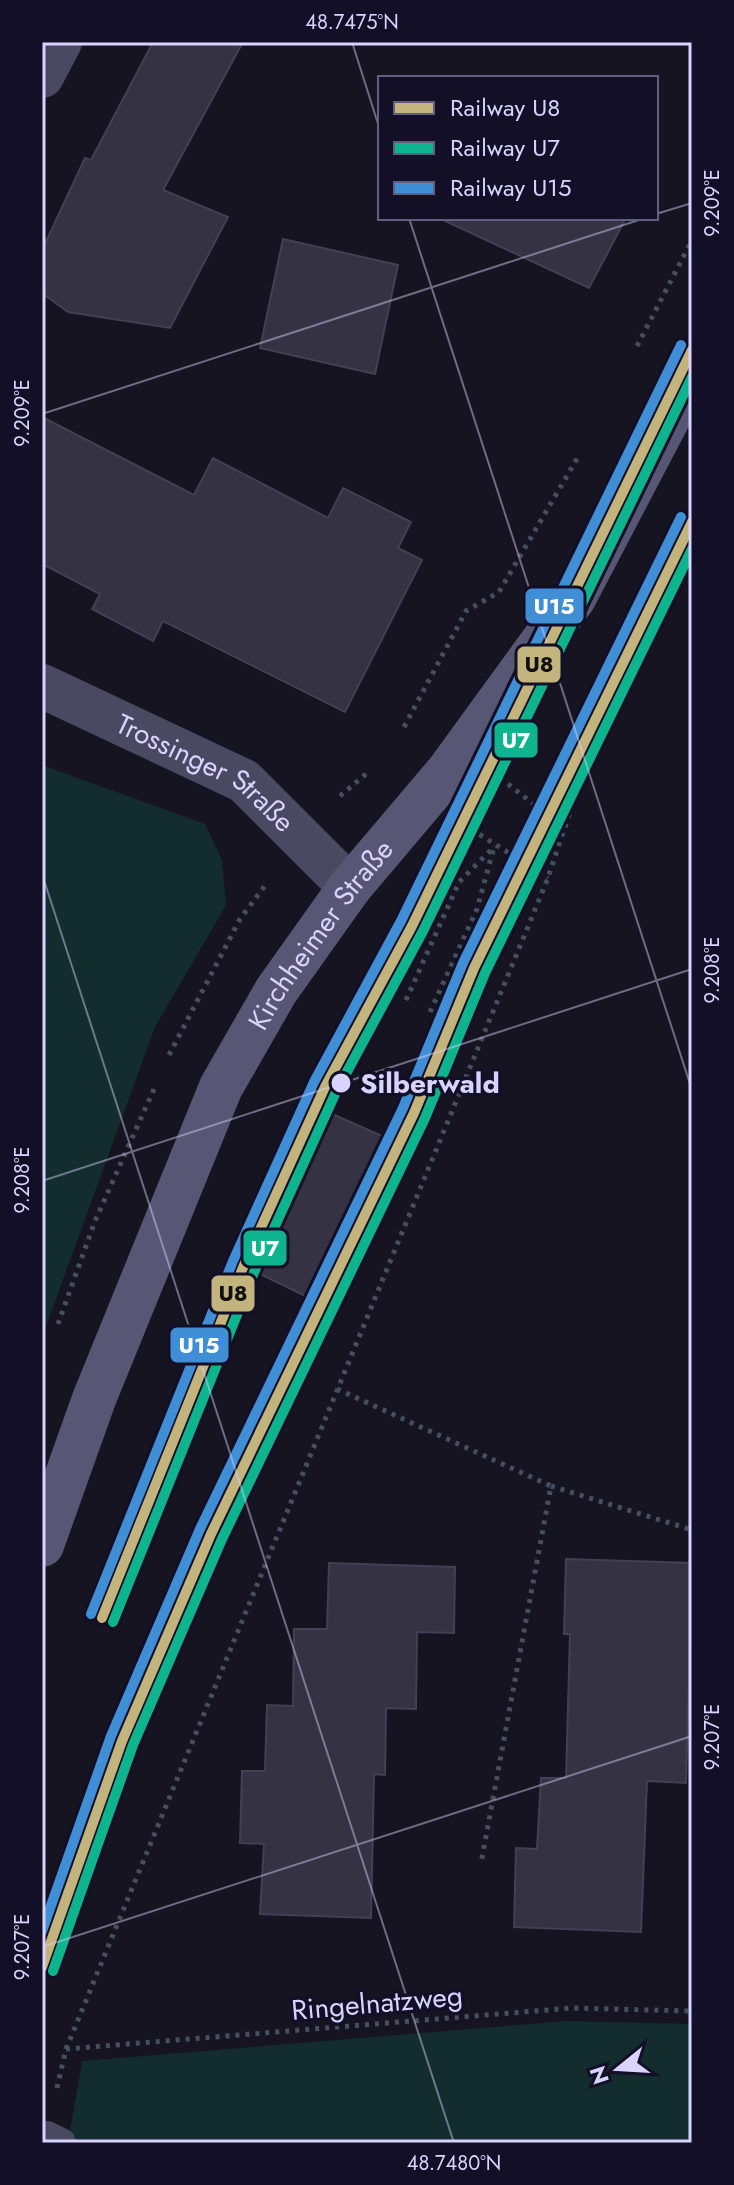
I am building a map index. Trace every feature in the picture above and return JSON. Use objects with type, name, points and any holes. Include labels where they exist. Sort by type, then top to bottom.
[{"type":"main road","name":"Kirchheimer Straße","points":[[42,1545],[94,1399],[221,1087],[276,991],[350,887],[463,750],[574,598],[692,373]]},
{"type":"street","points":[[42,76],[60,42]]},
{"type":"street","name":"Trossinger Straße","points":[[42,686],[244,781],[350,887]]},
{"type":"path","points":[[634,352],[692,240]]},
{"type":"path","points":[[400,736],[466,611],[499,592],[583,449]]},
{"type":"path","points":[[54,2139],[66,2049],[548,878],[564,828],[649,618],[692,523]]},
{"type":"path","points":[[463,750],[564,828]]},
{"type":"path","points":[[427,796],[495,846],[548,878]]},
{"type":"path","points":[[406,1000],[459,882],[495,846]]},
{"type":"path","points":[[430,1012],[477,909],[495,846]]},
{"type":"path","points":[[337,1389],[551,1486],[692,1530]]},
{"type":"path","points":[[481,1863],[551,1486]]},
{"type":"path","name":"Ringelnatzweg","points":[[66,2049],[572,2008],[692,2011]]},
{"type":"green space","points":[[42,765],[205,824],[222,860],[226,905],[155,1027],[42,1337]]},
{"type":"green space","points":[[567,2021],[692,2024],[692,2143],[68,2143],[82,2061]]},
{"type":"building","points":[[153,42],[243,42],[163,190],[228,217],[170,328],[68,312],[42,293],[42,250],[85,158],[91,160]]},
{"type":"building","points":[[443,220],[625,220],[589,288]]},
{"type":"building","points":[[283,239],[398,265],[375,374],[260,348]]},
{"type":"building","points":[[42,417],[194,495],[213,458],[328,518],[343,488],[411,522],[398,548],[422,560],[345,712],[163,621],[153,641],[92,609],[100,594],[42,564]]},
{"type":"building","points":[[330,1113],[382,1136],[307,1297],[258,1273]]},
{"type":"building","points":[[566,1559],[692,1563],[686,1783],[647,1781],[641,1932],[514,1927],[516,1848],[537,1849],[541,1778],[566,1778],[570,1634],[564,1634]]},
{"type":"building","points":[[329,1563],[455,1567],[454,1633],[417,1632],[416,1709],[386,1708],[385,1775],[374,1774],[371,1918],[260,1914],[264,1844],[240,1843],[242,1771],[265,1771],[267,1705],[293,1706],[294,1629],[327,1629]]},
{"type":"rail line","name":"U15","points":[[91,1614],[233,1261],[314,1082],[401,921],[681,345]]},
{"type":"rail line","name":"U8","points":[[102,1618],[244,1265],[325,1087],[412,926],[692,350]]},
{"type":"rail line","name":"U7","points":[[113,1622],[255,1270],[336,1092],[423,931],[692,377]]},
{"type":"rail line","name":"U15","points":[[42,1931],[111,1736],[200,1529],[403,1108],[463,963],[681,517]]},
{"type":"rail line","name":"U8","points":[[42,1967],[122,1741],[211,1534],[414,1113],[474,968],[692,522]]},
{"type":"rail line","name":"U7","points":[[53,1971],[133,1745],[222,1539],[425,1118],[485,973],[692,549]]},
{"type":"place","name":"Silberwald","points":[[341,1083]]}]
